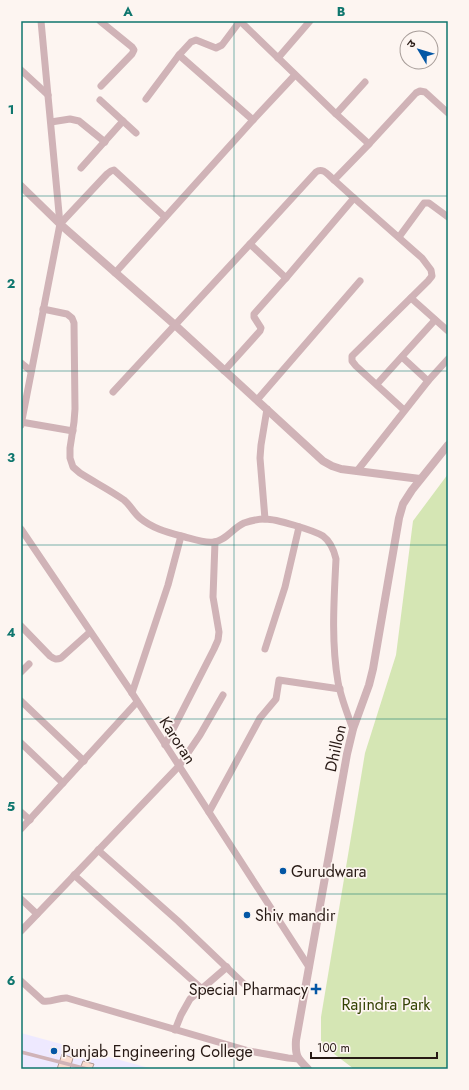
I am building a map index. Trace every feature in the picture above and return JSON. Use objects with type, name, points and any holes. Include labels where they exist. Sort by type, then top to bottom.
[{"type":"street","points":[[42,21],[60,224],[21,423],[72,431]]},
{"type":"street","points":[[100,21],[134,50],[132,54],[101,86]]},
{"type":"street","points":[[146,99],[179,55],[191,42],[196,40],[216,48],[222,45],[240,21],[369,144]]},
{"type":"street","points":[[278,58],[310,21]]},
{"type":"street","points":[[179,55],[253,120]]},
{"type":"street","points":[[21,70],[48,95]]},
{"type":"street","points":[[115,272],[295,75]]},
{"type":"street","points":[[336,114],[365,82]]},
{"type":"street","points":[[334,180],[416,93],[420,91],[425,92],[448,113]]},
{"type":"street","points":[[100,100],[136,133]]},
{"type":"street","points":[[51,122],[74,119],[79,121],[105,142]]},
{"type":"street","points":[[81,168],[123,121]]},
{"type":"street","points":[[60,224],[107,174],[114,170],[165,217]]},
{"type":"street","points":[[113,392],[319,170],[324,171],[399,237],[422,258],[431,270],[432,276],[428,282],[352,356],[352,361],[404,410]]},
{"type":"street","points":[[21,186],[60,224],[224,370],[323,461],[341,469],[420,479]]},
{"type":"street","points":[[224,370],[260,331],[261,328],[254,317],[254,314],[354,198]]},
{"type":"street","points":[[399,237],[424,204],[429,203],[448,217]]},
{"type":"street","points":[[250,244],[286,278]]},
{"type":"street","points":[[257,400],[360,281]]},
{"type":"street","points":[[411,298],[448,331]]},
{"type":"street","points":[[43,309],[67,314],[72,318],[74,323],[75,410],[70,458],[73,467],[80,473],[125,501],[140,518],[148,524],[157,529],[181,536],[209,543],[215,542],[222,539],[236,526],[265,518],[299,526],[323,537],[330,544],[336,559],[334,634],[337,669],[340,689],[353,729]]},
{"type":"street","points":[[377,384],[435,320]]},
{"type":"street","points":[[402,357],[428,380]]},
{"type":"street","points":[[357,471],[428,380],[448,358]]},
{"type":"street","points":[[21,363],[31,371]]},
{"type":"street","points":[[265,518],[260,458],[263,428],[267,409]]},
{"type":"street","name":"Dhillon","points":[[299,1059],[295,1050],[296,1040],[344,769],[353,729],[374,662],[399,518],[403,504],[412,490],[448,445]]},
{"type":"street","points":[[265,649],[285,587],[299,526]]},
{"type":"street","name":"Karoran","points":[[21,529],[132,693],[309,967]]},
{"type":"street","points":[[132,693],[168,585],[181,536]]},
{"type":"street","points":[[165,745],[218,640],[219,632],[213,597],[215,542]]},
{"type":"street","points":[[21,626],[53,659],[57,660],[90,632]]},
{"type":"street","points":[[21,672],[29,664]]},
{"type":"street","points":[[209,812],[260,718],[276,698],[279,680],[340,689]]},
{"type":"street","points":[[21,931],[179,766],[200,735],[223,695]]},
{"type":"street","points":[[21,701],[84,761]]},
{"type":"street","points":[[21,829],[137,702]]},
{"type":"street","points":[[21,743],[63,783]]},
{"type":"street","points":[[21,812],[30,820]]},
{"type":"street","points":[[98,850],[178,921],[245,985]]},
{"type":"street","points":[[74,875],[201,988]]},
{"type":"street","points":[[21,899],[37,914]]},
{"type":"street","points":[[175,1030],[180,1015],[190,999],[227,967]]},
{"type":"street","points":[[21,981],[43,1001],[48,1002],[61,998],[67,998],[249,1051],[271,1056],[299,1059],[308,1069]]},
{"type":"lane","points":[[21,1052],[87,1069]]},
{"type":"shaded area","name":"Punjab Engineering College","points":[[21,1033],[153,1069],[21,1069]]},
{"type":"green space","name":"Rajindra Park","points":[[448,474],[448,1069],[354,1069],[321,1044],[321,1017],[365,753],[396,655],[413,521]]},
{"type":"building","points":[[62,1054],[73,1058],[70,1069],[57,1069]]},
{"type":"building","points":[[83,1061],[94,1064],[92,1069],[80,1069]]},
{"type":"place","name":"Gurudwara","points":[[283,871]]},
{"type":"place","name":"Shiv mandir","points":[[247,915]]},
{"type":"place","name":"Special Pharmacy","points":[[316,989]]},
{"type":"place","name":"Punjab Engineering College","points":[[54,1051]]}]
